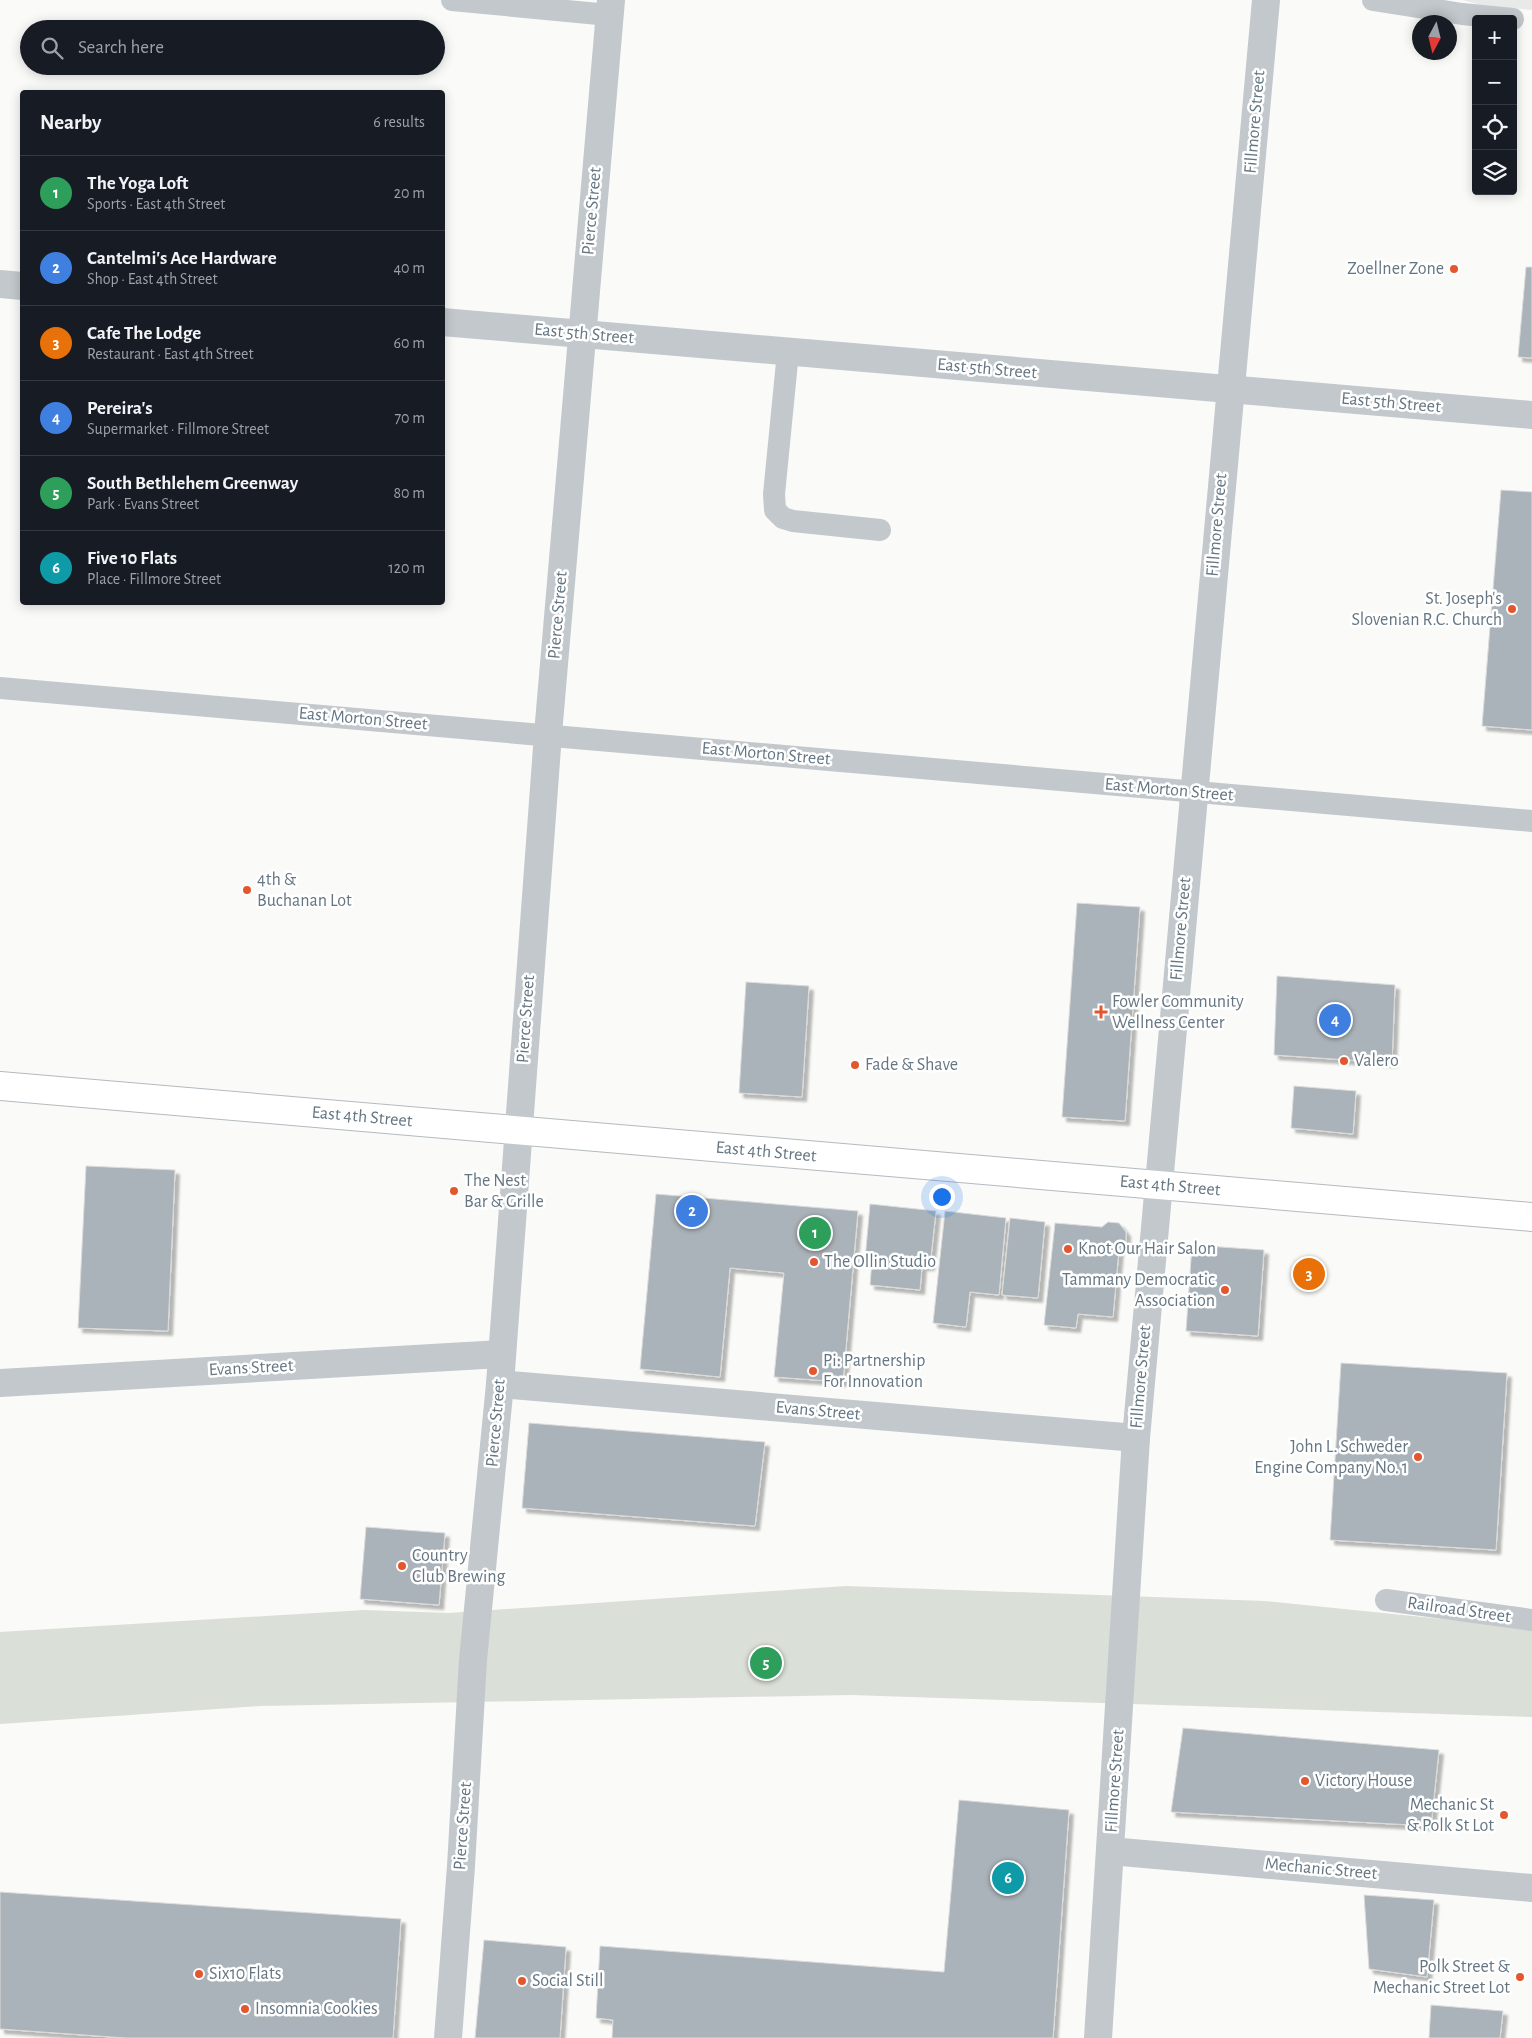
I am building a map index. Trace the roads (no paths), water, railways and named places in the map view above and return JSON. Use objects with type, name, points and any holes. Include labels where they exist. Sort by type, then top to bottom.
[{"type":"main road","name":"East 4th Street","points":[[0,1086],[1532,1217]]},
{"type":"street","name":"Fillmore Street","points":[[1098,2038],[1136,1438],[1266,0]]},
{"type":"street","name":"Pierce Street","points":[[448,2038],[474,1660],[500,1384],[517,1130],[548,734],[610,8]]},
{"type":"street","points":[[0,284],[20,286]]},
{"type":"street","name":"East 5th Street","points":[[445,322],[1532,415]]},
{"type":"street","name":"Evans Street","points":[[0,1383],[501,1354]]},
{"type":"street","name":"Evans Street","points":[[500,1384],[1136,1438]]},
{"type":"street","name":"Mechanic Street","points":[[1110,1851],[1532,1888]]},
{"type":"lane","points":[[452,0],[610,8]]},
{"type":"lane","points":[[1372,0],[1472,15]]},
{"type":"lane","points":[[1517,19],[1532,20]]},
{"type":"lane","points":[[788,352],[774,494],[775,510],[783,518],[793,521],[880,530]]},
{"type":"lane","name":"East Morton Street","points":[[0,688],[548,734],[1532,821]]},
{"type":"lane","name":"Railroad Street","points":[[1386,1600],[1532,1620]]},
{"type":"place","name":"Zoellner Zone","points":[[1454,269]]},
{"type":"place","name":"St. Joseph's Slovenian R.C. Church","points":[[1512,609]]},
{"type":"place","name":"4th & Buchanan Lot","points":[[247,890]]},
{"type":"place","name":"Fowler Community Wellness Center","points":[[1101,1012]]},
{"type":"place","name":"Pereira's","points":[[1335,1020]]},
{"type":"place","name":"Valero","points":[[1344,1061]]},
{"type":"place","name":"Fade & Shave","points":[[855,1065]]},
{"type":"place","name":"The Nest Bar & Grille","points":[[454,1191]]},
{"type":"place","name":"Cantelmi's Ace Hardware","points":[[692,1211]]},
{"type":"place","name":"The Yoga Loft","points":[[815,1233]]},
{"type":"place","name":"Knot Our Hair Salon","points":[[1068,1249]]},
{"type":"place","name":"The Ollin Studio","points":[[814,1262]]},
{"type":"place","name":"Cafe The Lodge","points":[[1309,1274]]},
{"type":"place","name":"Tammany Democratic Association","points":[[1225,1290]]},
{"type":"place","name":"Pi: Partnership For Innovation","points":[[813,1371]]},
{"type":"place","name":"John L. Schweder Engine Company No. 1","points":[[1418,1457]]},
{"type":"place","name":"Country Club Brewing","points":[[402,1566]]},
{"type":"place","name":"South Bethlehem Greenway","points":[[766,1663]]},
{"type":"place","name":"Victory House","points":[[1305,1781]]},
{"type":"place","name":"Mechanic St & Polk St Lot","points":[[1504,1815]]},
{"type":"place","name":"Five 10 Flats","points":[[1008,1878]]},
{"type":"place","name":"Six10 Flats","points":[[199,1974]]},
{"type":"place","name":"Polk Street & Mechanic Street Lot","points":[[1520,1977]]},
{"type":"place","name":"Social Still","points":[[522,1981]]},
{"type":"place","name":"Insomnia Cookies","points":[[245,2009]]}]
